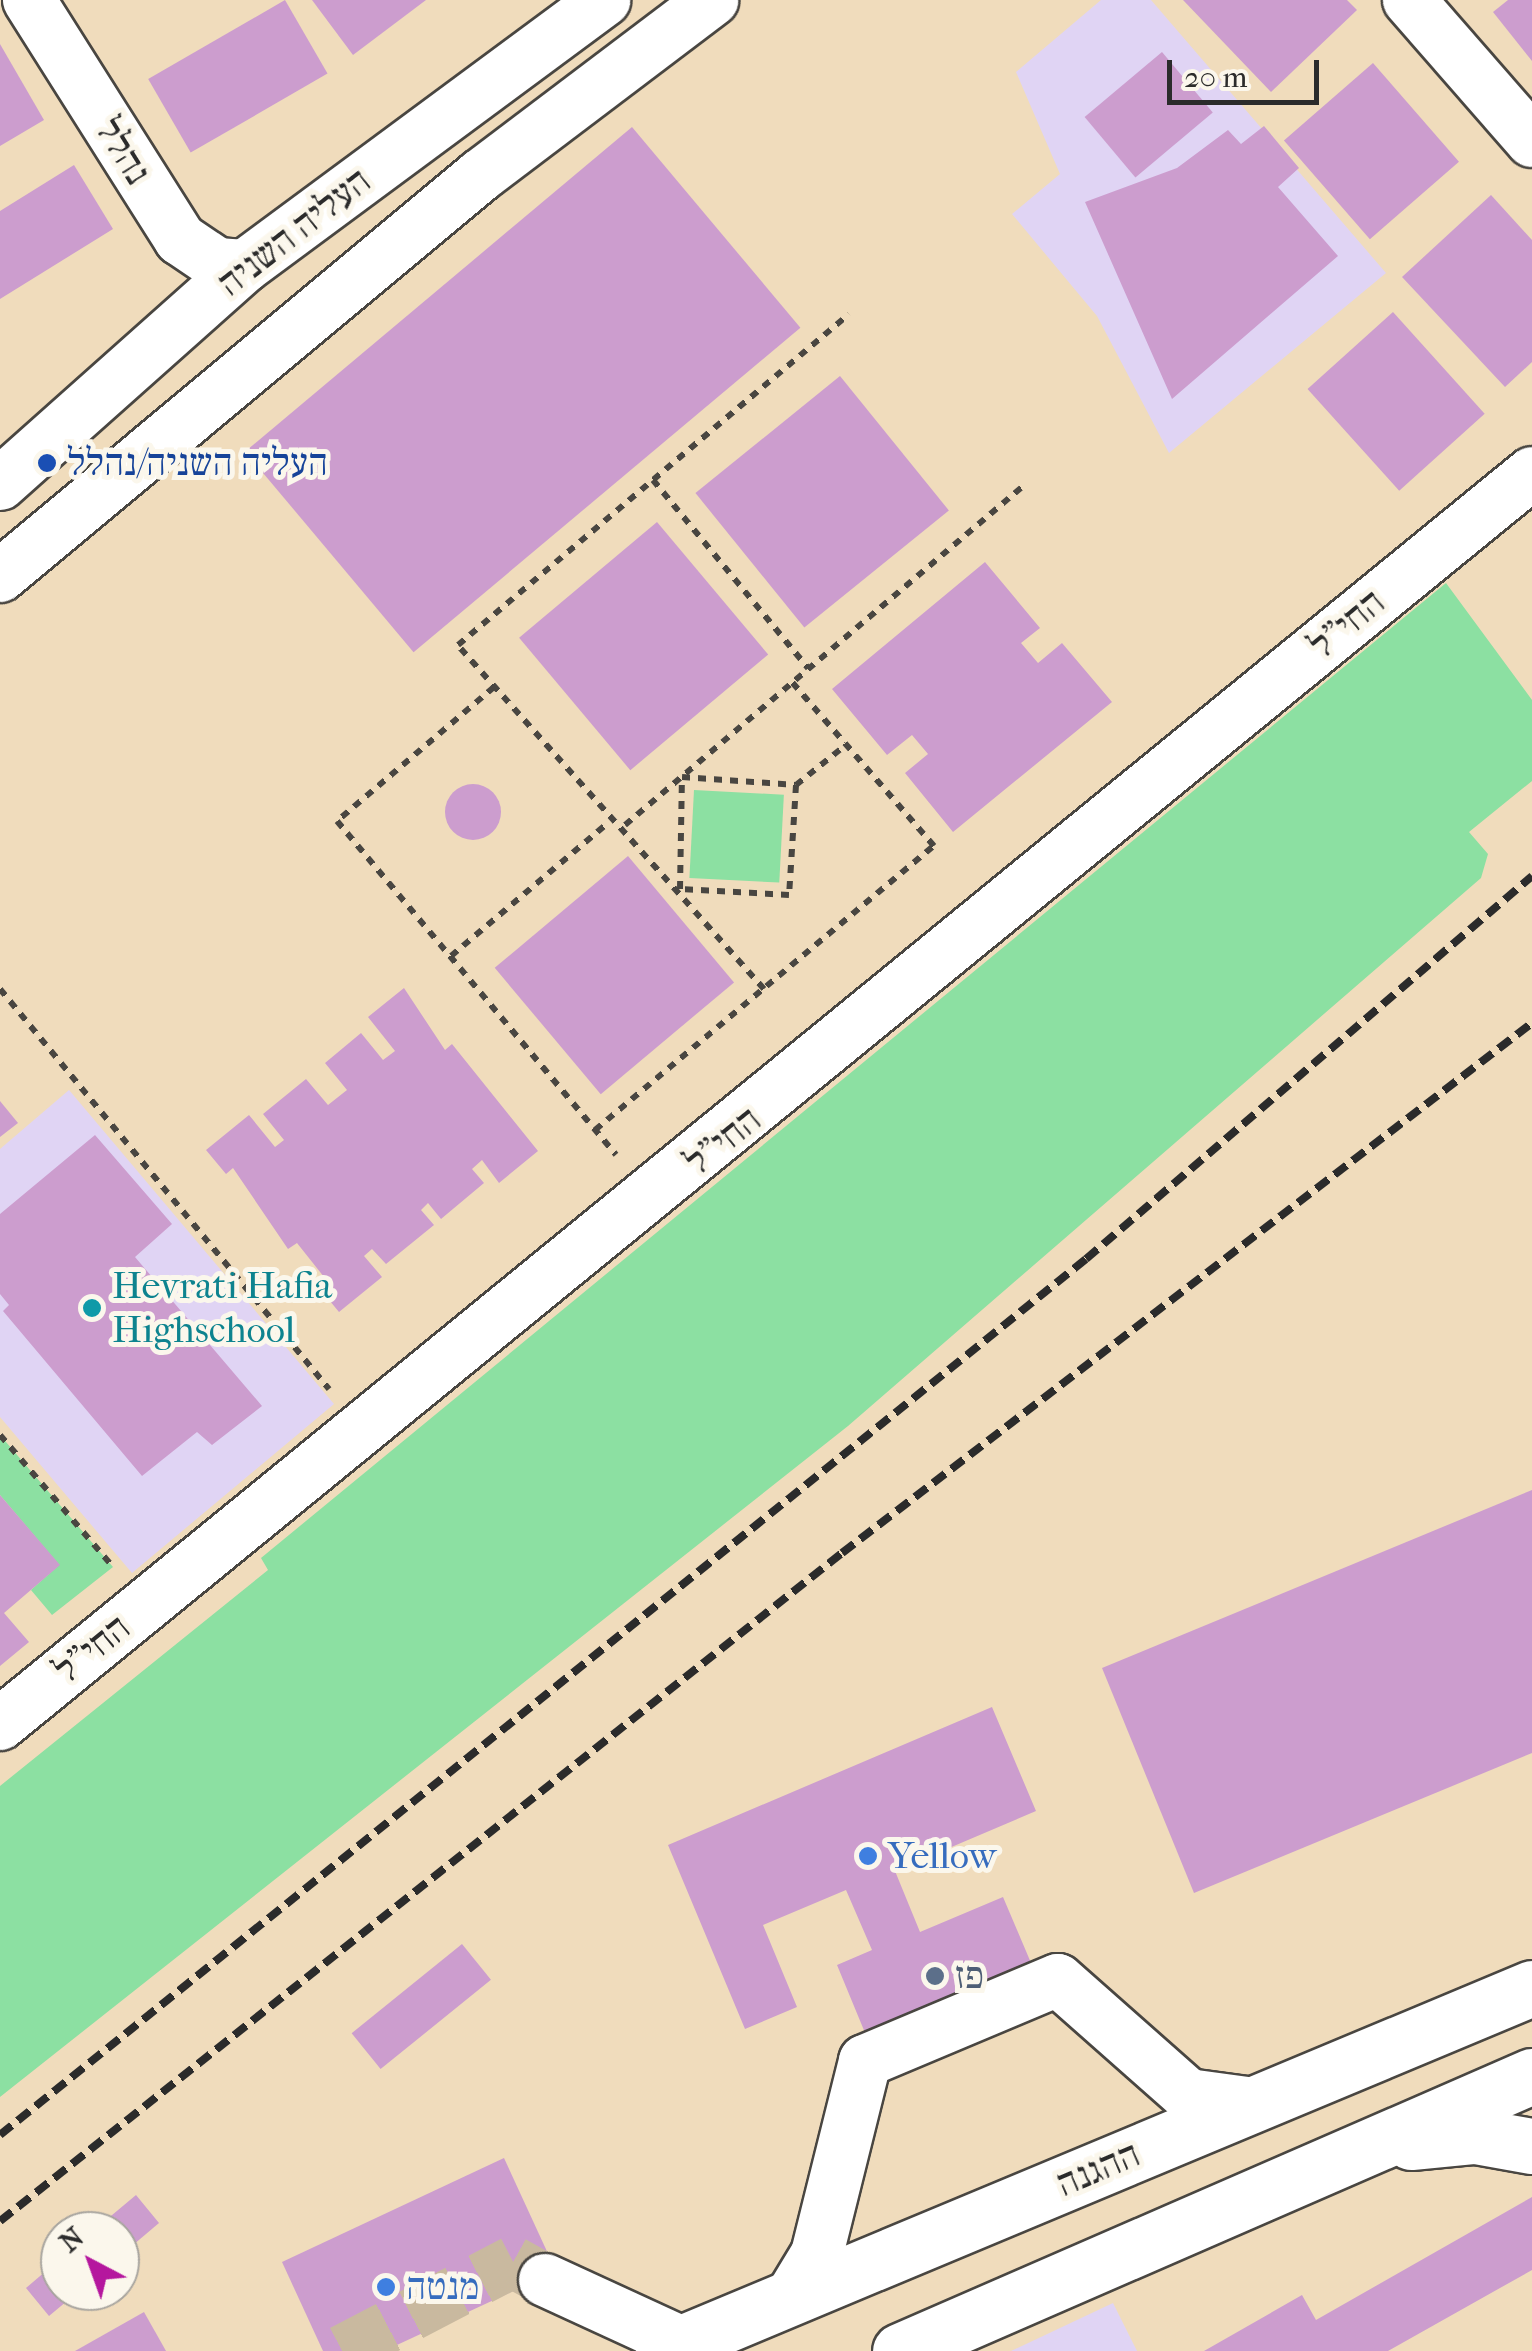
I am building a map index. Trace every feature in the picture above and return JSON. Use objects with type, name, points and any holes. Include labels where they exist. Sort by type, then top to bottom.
[{"type":"highway","name":"ההגנה","points":[[673,2347],[1532,1988]]},
{"type":"highway","points":[[900,2351],[1532,2076]]},
{"type":"highway","points":[[1368,2146],[1475,2136],[1532,2146]]},
{"type":"street","name":"נהלל","points":[[29,0],[180,239],[217,264],[245,266]]},
{"type":"street","name":"העליה השניה","points":[[0,484],[245,266],[604,0]]},
{"type":"street","points":[[0,576],[481,175],[712,0]]},
{"type":"street","points":[[1409,0],[1532,141]]},
{"type":"street","name":"החי\"ל","points":[[0,1724],[361,1428],[652,1198],[1532,473]]},
{"type":"street","points":[[791,2297],[817,2254],[866,2061],[1058,1980],[1188,2095],[1254,2104]]},
{"type":"street","points":[[546,2280],[673,2347]]},
{"type":"path","points":[[764,990],[626,825],[609,822],[458,646],[848,314]]},
{"type":"path","points":[[653,480],[809,669]]},
{"type":"path","points":[[626,825],[1022,487]]},
{"type":"path","points":[[595,1130],[934,846],[792,682]]},
{"type":"path","points":[[494,687],[337,821],[652,1198]]},
{"type":"path","points":[[682,777],[796,785],[847,744]]},
{"type":"path","points":[[680,889],[682,777]]},
{"type":"path","points":[[680,889],[790,895],[796,785]]},
{"type":"path","points":[[451,956],[609,822]]},
{"type":"path","points":[[0,989],[361,1428]]},
{"type":"path","points":[[0,1435],[146,1606]]},
{"type":"shaded area","points":[[1101,0],[1151,0],[1386,273],[1169,453],[1097,316],[1012,214],[1060,174],[1016,72]]},
{"type":"shaded area","points":[[69,1090],[334,1404],[132,1573],[0,1417],[0,1149]]},
{"type":"shaded area","points":[[1113,2303],[1137,2351],[1011,2351]]},
{"type":"green space","points":[[1446,583],[1532,700],[1532,781],[1469,832],[1488,854],[1481,878],[848,1426],[0,2097],[0,1786],[268,1570],[261,1558]]},
{"type":"green space","points":[[694,790],[784,795],[779,883],[689,878]]},
{"type":"green space","points":[[0,1435],[113,1567],[52,1615],[31,1590],[59,1565],[0,1495]]},
{"type":"building","points":[[285,0],[328,74],[191,153],[148,79]]},
{"type":"building","points":[[312,0],[426,0],[353,55]]},
{"type":"building","points":[[1183,0],[1347,0],[1357,10],[1271,92]]},
{"type":"building","points":[[1508,0],[1532,0],[1532,61],[1493,12]]},
{"type":"building","points":[[0,44],[44,120],[0,146]]},
{"type":"building","points":[[1162,52],[1213,113],[1135,177],[1085,117]]},
{"type":"building","points":[[1373,63],[1459,162],[1370,239],[1284,140]]},
{"type":"building","points":[[1264,126],[1299,168],[1278,187],[1338,256],[1172,399],[1085,202],[1177,168],[1228,130],[1241,144]]},
{"type":"building","points":[[632,127],[800,328],[414,652],[245,452]]},
{"type":"building","points":[[74,165],[113,229],[0,299],[0,211]]},
{"type":"building","points":[[1491,195],[1532,240],[1532,362],[1505,387],[1402,277]]},
{"type":"building","points":[[1393,312],[1485,414],[1399,491],[1308,389]]},
{"type":"building","points":[[840,376],[949,510],[804,627],[695,493]]},
{"type":"building","points":[[657,522],[768,655],[630,770],[519,638]]},
{"type":"building","points":[[985,562],[1040,628],[1021,643],[1038,663],[1062,643],[1112,702],[953,832],[905,773],[928,754],[912,735],[887,755],[832,689]]},
{"type":"building","points":[[473,784],[493,792],[501,812],[493,832],[473,840],[453,832],[445,812],[453,792]]},
{"type":"building","points":[[628,856],[734,982],[601,1094],[495,968]]},
{"type":"building","points":[[404,988],[445,1050],[452,1044],[538,1151],[499,1183],[482,1160],[472,1169],[484,1183],[441,1219],[428,1203],[421,1210],[434,1225],[386,1264],[372,1249],[364,1256],[382,1277],[339,1312],[320,1289],[328,1282],[297,1243],[288,1249],[233,1168],[226,1174],[206,1150],[249,1115],[275,1147],[284,1140],[263,1114],[306,1079],[328,1105],[347,1090],[325,1063],[361,1033],[383,1060],[395,1051],[368,1017]]},
{"type":"building","points":[[0,1101],[18,1123],[0,1137]]},
{"type":"building","name":"Hevrati Hafia Highschool","points":[[95,1135],[172,1224],[135,1257],[262,1406],[212,1445],[197,1432],[142,1476],[3,1311],[9,1305],[0,1294],[0,1214]]},
{"type":"building","points":[[1532,1490],[1532,1753],[1194,1893],[1102,1668]]},
{"type":"building","points":[[0,1495],[60,1565],[4,1613],[29,1642],[0,1666]]},
{"type":"building","points":[[992,1707],[1036,1811],[895,1871],[920,1932],[1003,1897],[1034,1970],[868,2040],[837,1965],[872,1950],[846,1890],[763,1925],[797,2007],[745,2029],[668,1845]]},
{"type":"building","points":[[462,1944],[491,1980],[381,2069],[352,2033]]},
{"type":"building","points":[[504,2158],[556,2271],[384,2351],[323,2351],[282,2262]]},
{"type":"building","points":[[136,2195],[159,2223],[140,2239],[140,2211],[117,2211]]},
{"type":"building","points":[[1532,2197],[1532,2270],[1388,2351],[1204,2351],[1302,2295],[1316,2320]]},
{"type":"building","points":[[40,2276],[40,2305],[26,2288]]},
{"type":"building","points":[[144,2312],[166,2351],[75,2351]]},
{"type":"tunnel","points":[[342,2351],[513,2262],[545,2280]]},
{"type":"railway","points":[[0,2135],[1086,1259],[1532,876]]},
{"type":"railway","points":[[0,2221],[842,1553],[1532,1023]]},
{"type":"place","name":"העליה השניה/נהלל","points":[[47,463]]},
{"type":"place","name":"Hevrati Hafia Highschool","points":[[92,1308]]},
{"type":"place","name":"Yellow","points":[[868,1856]]},
{"type":"place","name":"פז","points":[[935,1976]]},
{"type":"place","name":"מנטה","points":[[386,2287]]}]
